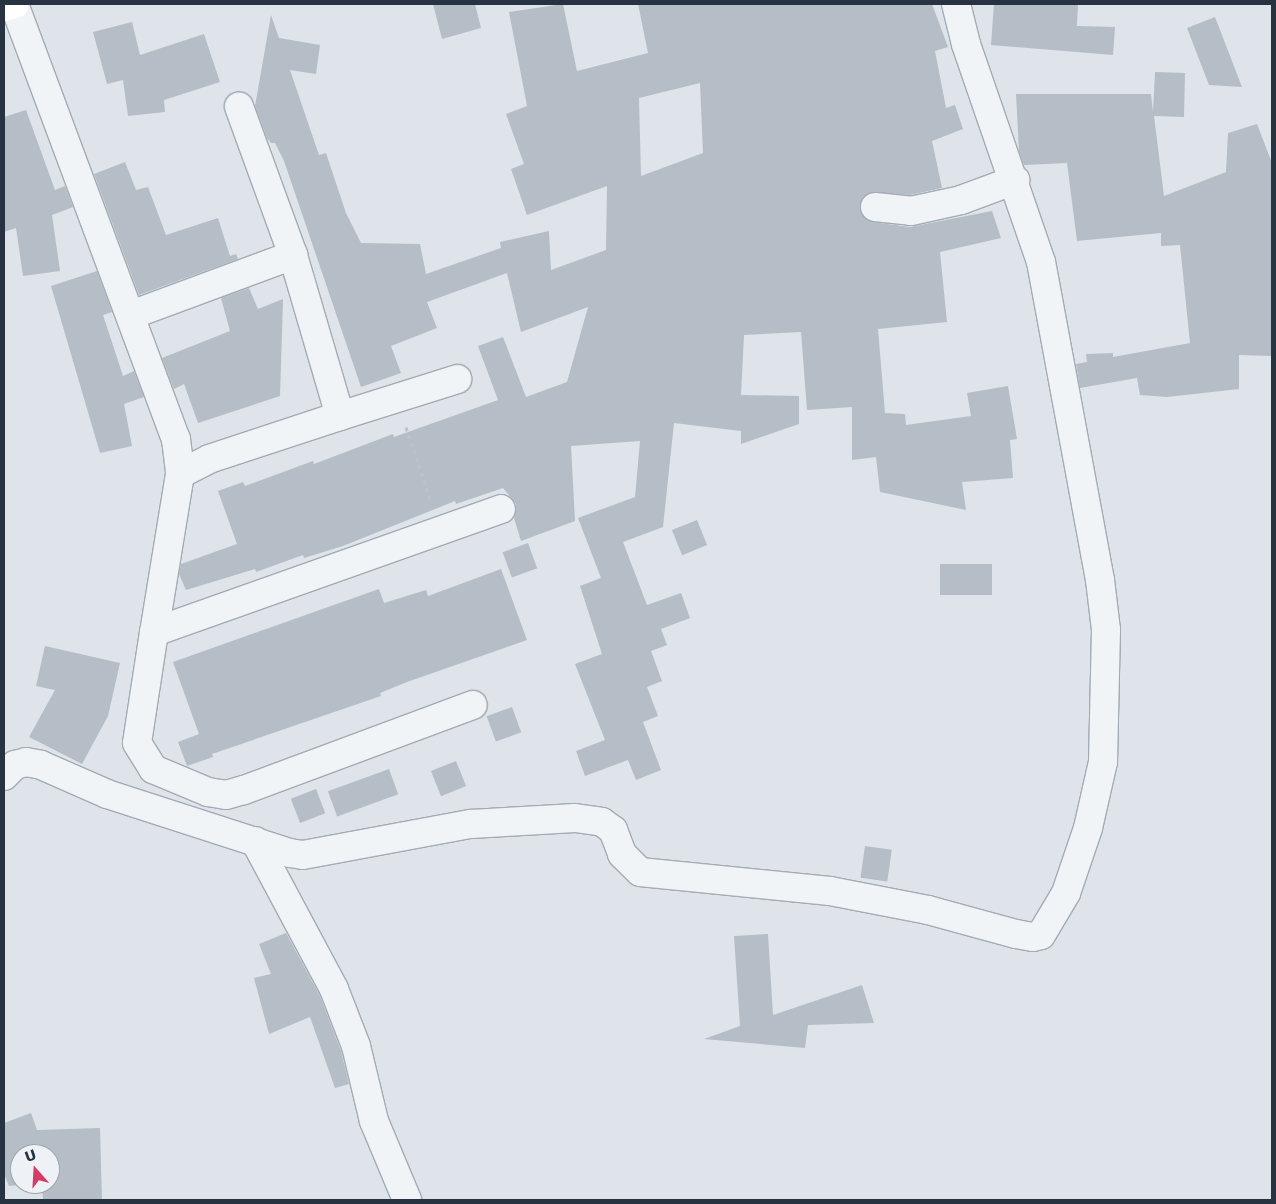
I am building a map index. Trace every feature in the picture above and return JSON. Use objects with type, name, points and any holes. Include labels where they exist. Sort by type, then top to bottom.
[{"type":"main road","points":[[4,8],[14,4]]},
{"type":"street","points":[[14,4],[176,439],[180,474],[137,743],[153,769],[208,792],[226,795],[473,705]]},
{"type":"street","points":[[4,776],[15,766],[26,762],[41,765],[107,794],[290,854],[317,854],[471,824],[575,818],[602,822],[612,830],[622,854],[640,872],[830,891],[928,910],[1016,934],[1033,937],[1041,934],[1066,893],[1088,828],[1103,762],[1106,630],[1100,580],[1041,262],[1015,180],[966,44],[956,4]]},
{"type":"street","points":[[239,107],[293,255],[340,416]]},
{"type":"street","points":[[875,207],[911,210],[961,200],[1015,180]]},
{"type":"street","points":[[131,315],[293,255]]},
{"type":"street","points":[[180,474],[209,459],[396,396],[457,379]]},
{"type":"street","points":[[154,632],[501,509]]},
{"type":"street","points":[[255,841],[334,989],[356,1046],[374,1121],[407,1200]]},
{"type":"path","points":[[396,396],[440,530]]},
{"type":"building","points":[[433,4],[475,4],[481,28],[442,39]]},
{"type":"building","points":[[563,4],[577,71],[648,53],[638,4],[932,4],[948,47],[935,51],[946,108],[955,105],[963,129],[932,141],[942,188],[910,195],[869,193],[862,198],[861,213],[873,222],[910,227],[992,211],[1001,238],[940,252],[947,322],[878,329],[885,413],[905,414],[906,425],[971,416],[967,393],[1008,386],[1017,439],[1010,440],[1013,478],[962,482],[966,510],[880,492],[876,457],[852,460],[852,407],[807,410],[801,332],[744,335],[741,395],[799,396],[799,424],[741,444],[741,431],[674,423],[663,527],[623,542],[647,605],[681,593],[690,618],[661,629],[667,645],[651,651],[662,681],[647,687],[658,716],[643,722],[661,770],[636,780],[628,760],[585,776],[576,751],[605,740],[575,664],[602,654],[580,586],[601,578],[578,518],[635,497],[640,441],[571,446],[575,521],[521,541],[514,518],[516,504],[503,488],[456,504],[455,501],[343,546],[304,558],[303,555],[256,572],[255,569],[186,590],[179,574],[181,564],[237,544],[218,491],[243,482],[245,486],[313,461],[314,464],[393,434],[394,437],[498,400],[478,346],[503,337],[526,397],[567,382],[588,307],[521,332],[507,273],[427,302],[437,328],[391,346],[401,373],[361,387],[284,161],[275,143],[271,143],[267,138],[255,106],[271,15],[279,38],[320,45],[316,74],[290,70],[319,155],[326,153],[346,213],[361,243],[420,244],[426,274],[501,248],[500,242],[549,231],[551,270],[606,250],[607,186],[527,215],[511,169],[524,164],[506,114],[527,106],[509,12]],"holes":[[[700,83],[703,153],[641,176],[639,98]]]},
{"type":"building","points":[[994,4],[1078,4],[1077,26],[1115,27],[1113,55],[991,45]]},
{"type":"building","points":[[1215,17],[1242,87],[1209,85],[1187,28]]},
{"type":"building","points":[[132,22],[140,55],[204,34],[220,82],[164,100],[165,112],[128,116],[123,80],[107,84],[93,32]]},
{"type":"building","points":[[1155,72],[1185,73],[1184,117],[1154,116],[1164,196],[1226,172],[1228,133],[1257,124],[1272,163],[1272,356],[1239,355],[1239,389],[1167,397],[1140,395],[1137,378],[1080,388],[1076,364],[1087,362],[1086,354],[1113,353],[1113,357],[1190,343],[1180,245],[1161,246],[1161,233],[1077,241],[1067,163],[1024,165],[1019,151],[1016,94],[1151,94],[1153,112]]},
{"type":"building","points":[[26,110],[55,190],[65,186],[73,207],[52,215],[60,271],[23,276],[16,228],[4,232],[4,117]]},
{"type":"building","points":[[125,162],[136,190],[148,187],[166,235],[218,218],[230,256],[236,254],[238,259],[139,295],[94,174]]},
{"type":"building","points":[[97,271],[112,312],[103,315],[123,376],[134,371],[144,397],[124,404],[132,446],[100,453],[51,286]]},
{"type":"building","points":[[249,288],[258,309],[283,299],[280,396],[198,423],[184,384],[174,389],[162,358],[230,331],[221,298]]},
{"type":"building","points":[[697,520],[707,545],[682,555],[672,530]]},
{"type":"building","points":[[528,543],[537,568],[512,578],[503,552]]},
{"type":"building","points":[[940,564],[992,564],[992,595],[940,595]]},
{"type":"building","points":[[501,569],[527,640],[407,682],[380,693],[381,696],[212,754],[213,757],[187,766],[178,742],[199,734],[173,662],[379,589],[384,603],[426,590],[428,596]]},
{"type":"building","points":[[45,646],[120,663],[108,716],[82,764],[29,737],[55,690],[36,686]]},
{"type":"building","points":[[512,707],[521,732],[496,742],[487,716]]},
{"type":"building","points":[[456,761],[466,786],[441,796],[431,771]]},
{"type":"building","points":[[389,769],[398,794],[337,817],[328,791]]},
{"type":"building","points":[[316,789],[325,813],[300,823],[291,799]]},
{"type":"building","points":[[865,846],[892,850],[887,881],[861,878]]},
{"type":"building","points":[[286,933],[320,996],[341,1051],[349,1084],[335,1088],[310,1017],[269,1034],[254,978],[271,974],[259,944]]},
{"type":"building","points":[[768,934],[773,1015],[862,985],[874,1023],[808,1025],[805,1048],[704,1039],[740,1026],[734,936]]},
{"type":"building","points":[[31,1113],[37,1130],[100,1128],[102,1200],[43,1200],[43,1194],[60,1194],[60,1144],[10,1144],[9,1186],[4,1174],[4,1123]]}]
